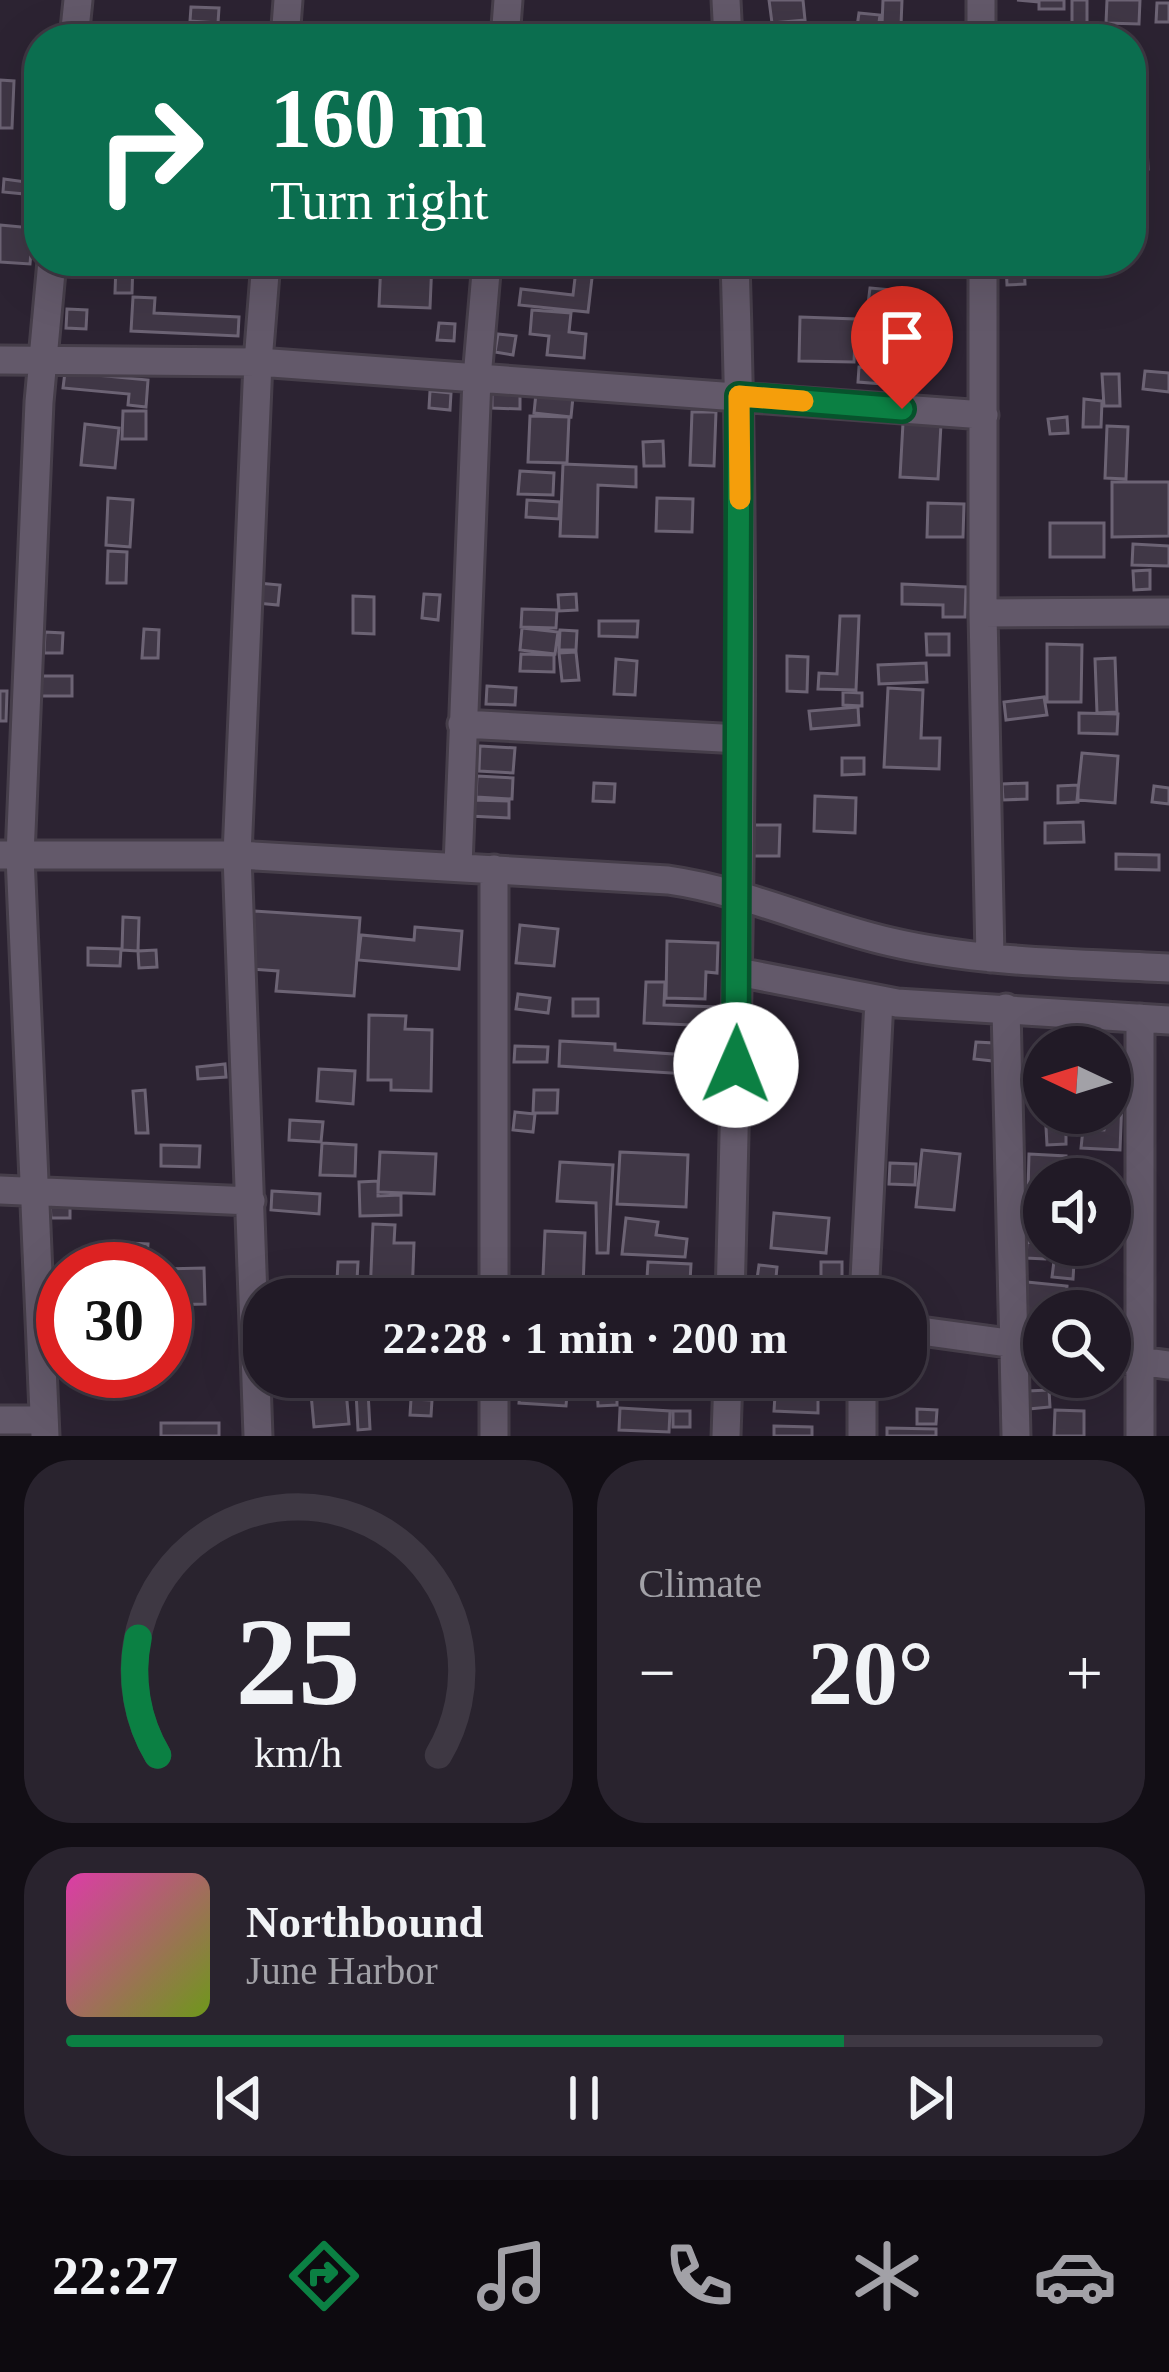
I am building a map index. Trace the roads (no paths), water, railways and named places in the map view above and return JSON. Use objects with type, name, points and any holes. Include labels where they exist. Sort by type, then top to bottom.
[{"type":"street","points":[[0,1420],[45,1428],[10,855],[50,276]]},
{"type":"street","points":[[258,1436],[237,855],[265,276]]},
{"type":"street","points":[[458,866],[477,378],[486,276]]},
{"type":"street","points":[[731,1278],[740,739],[735,276]]},
{"type":"street","points":[[983,276],[983,613],[991,958]]},
{"type":"street","points":[[0,359],[258,362],[984,416]]},
{"type":"street","points":[[983,613],[1169,611]]},
{"type":"street","points":[[462,724],[740,739]]},
{"type":"street","points":[[10,855],[237,855],[668,880],[737,895],[886,941],[991,958],[1169,968]]},
{"type":"street","points":[[494,869],[494,1278]]},
{"type":"street","points":[[738,972],[879,1000],[1169,1020]]},
{"type":"street","points":[[865,1278],[879,1000]]},
{"type":"street","points":[[1006,1008],[1016,1436]]},
{"type":"street","points":[[1140,1018],[1155,1363],[1140,1436]]},
{"type":"street","points":[[0,1190],[251,1201]]},
{"type":"street","points":[[927,1332],[1023,1345]]},
{"type":"street","points":[[494,1398],[494,1436]]},
{"type":"street","points":[[726,1436],[727,1398]]},
{"type":"street","points":[[862,1398],[862,1436]]}]
